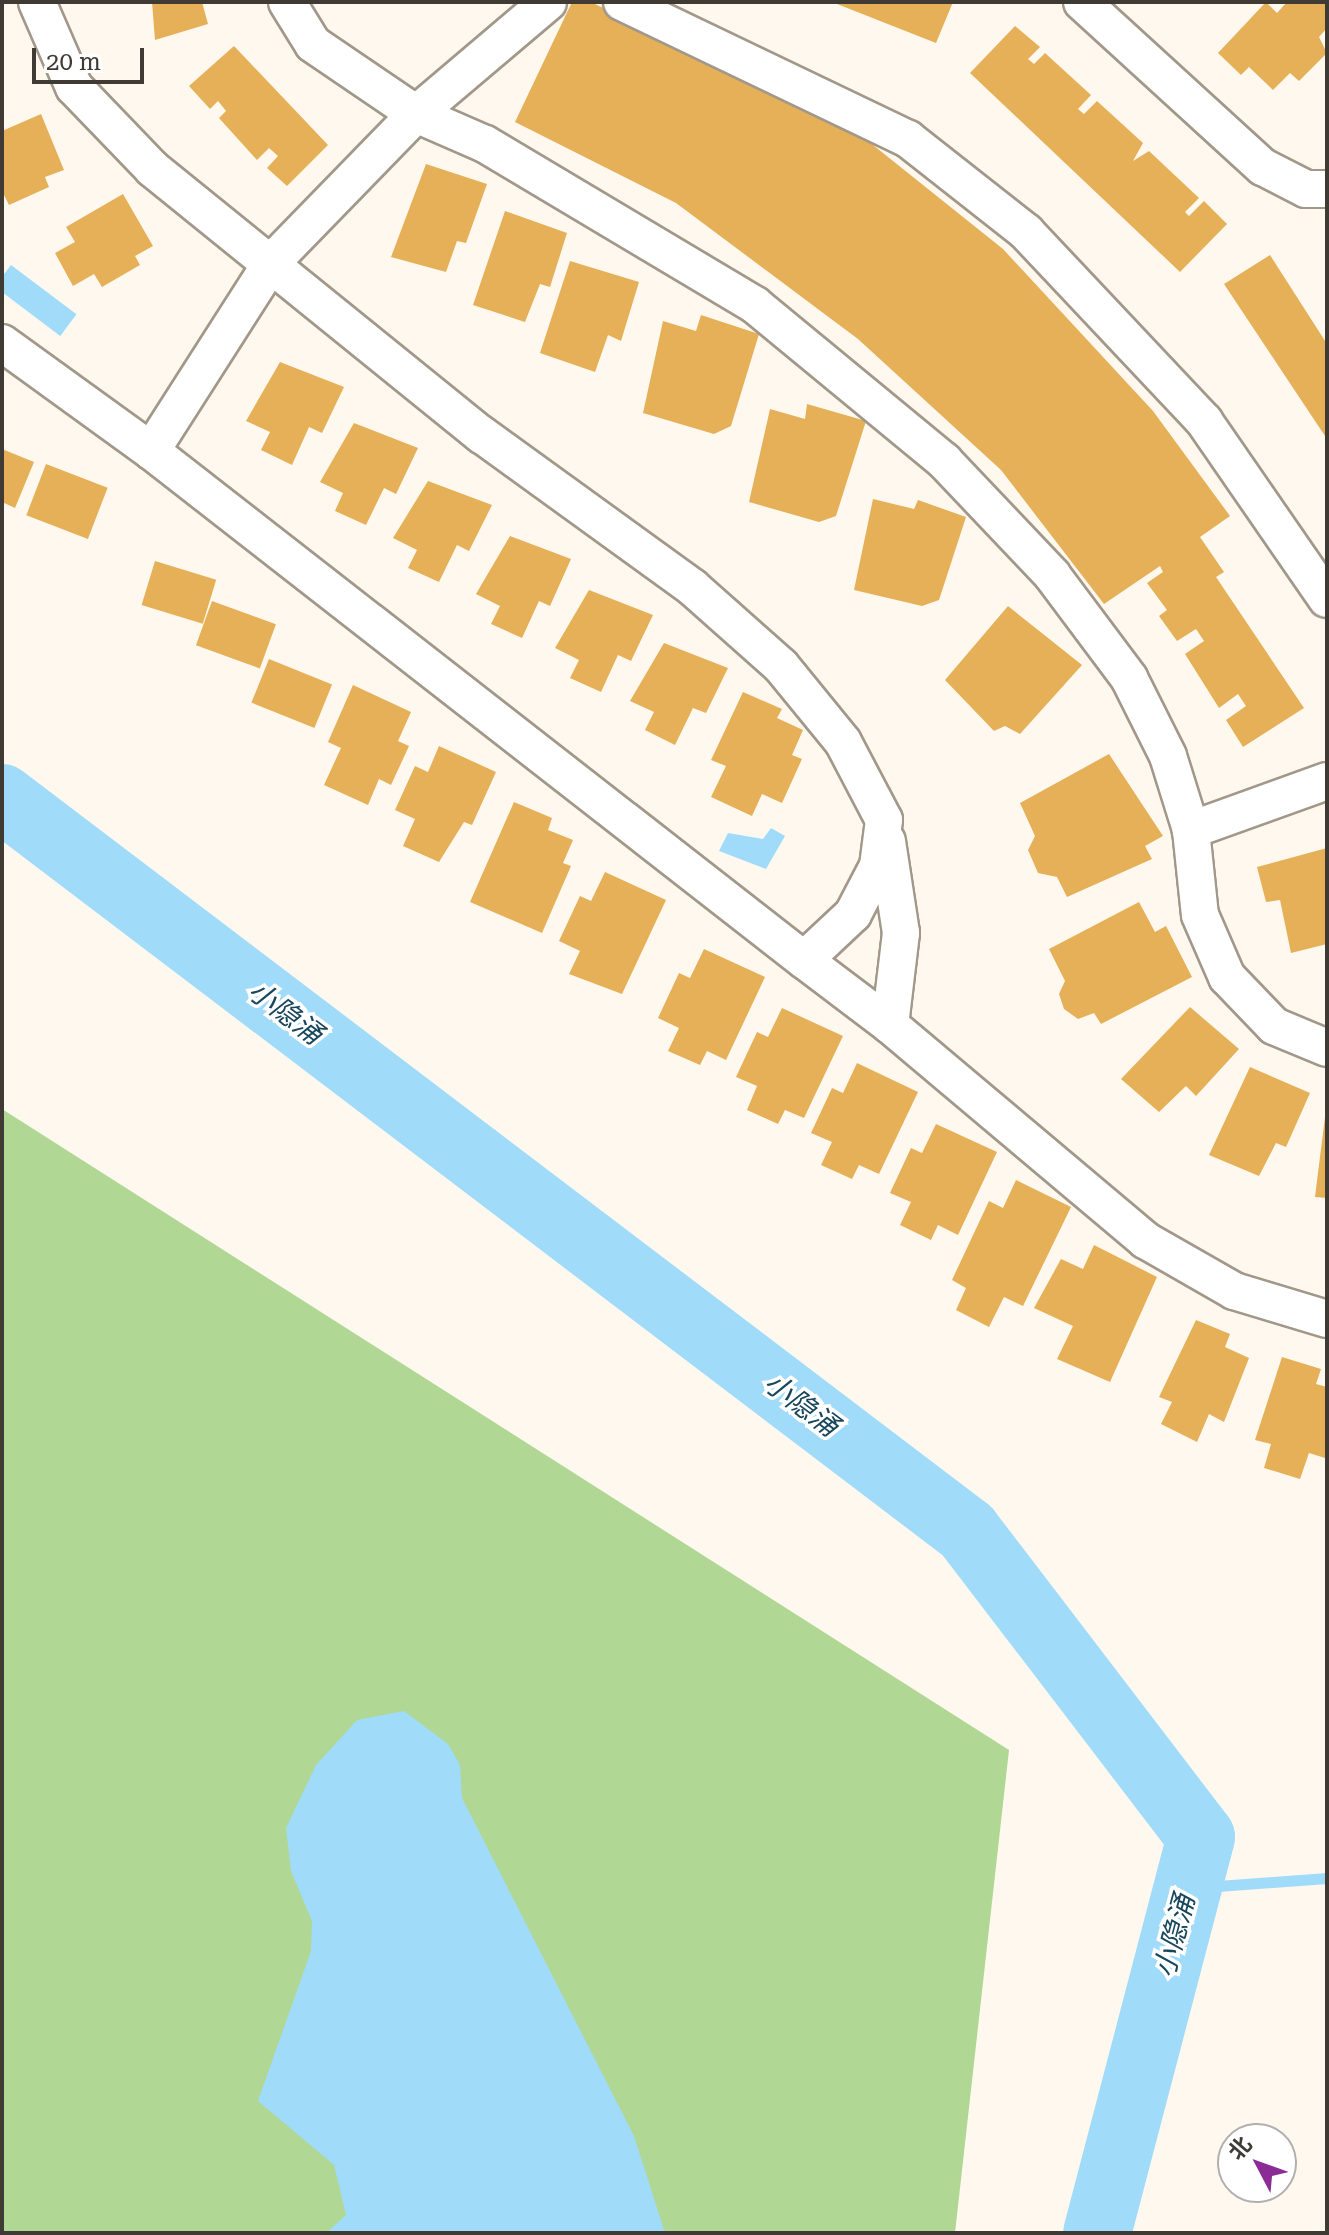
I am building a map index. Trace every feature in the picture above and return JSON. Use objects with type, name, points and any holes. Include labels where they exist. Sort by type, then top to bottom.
[{"type":"street","points":[[37,2],[74,87],[153,169],[482,435],[692,587],[781,666],[843,742],[884,820],[901,933],[890,1025]]},
{"type":"street","points":[[287,2],[313,44],[416,114],[485,144],[755,305],[944,461],[1052,575],[1129,678],[1168,756],[1191,830],[1200,915],[1227,977],[1274,1026],[1327,1048]]},
{"type":"street","points":[[151,451],[271,263],[416,114],[548,2]]},
{"type":"street","points":[[622,2],[908,139],[1026,232],[1204,421],[1327,599]]},
{"type":"street","points":[[1082,2],[1263,167],[1306,189],[1327,189]]},
{"type":"street","points":[[2,343],[151,451],[890,1025],[1145,1240],[1234,1291],[1327,1319]]},
{"type":"street","points":[[1191,830],[1327,781]]},
{"type":"street","points":[[804,960],[853,914],[878,866],[884,820]]},
{"type":"green space","points":[[2,1109],[1009,1750],[955,2233],[2,2233]]},
{"type":"water","points":[[11,265],[76,314],[60,336],[2,292],[2,277]]},
{"type":"water","points":[[771,828],[785,836],[766,869],[719,851],[728,833],[763,839]]},
{"type":"water","points":[[404,1711],[448,1744],[460,1765],[462,1798],[634,2136],[665,2233],[326,2233],[346,2215],[334,2165],[258,2101],[311,1951],[312,1921],[291,1871],[286,1828],[316,1765],[357,1720]]},
{"type":"building","points":[[152,2],[202,2],[208,24],[155,40]]},
{"type":"building","points":[[572,2],[591,2],[858,133],[1003,249],[1153,411],[1230,516],[1200,537],[1224,572],[1216,577],[1304,708],[1243,747],[1226,720],[1246,706],[1238,694],[1219,708],[1185,654],[1204,641],[1196,629],[1177,641],[1159,616],[1167,610],[1147,583],[1163,572],[1160,566],[1104,604],[1001,470],[858,339],[676,203],[515,122]]},
{"type":"building","points":[[832,2],[953,2],[936,43]]},
{"type":"building","points":[[1266,2],[1277,13],[1287,2],[1327,2],[1327,28],[1319,37],[1327,53],[1299,81],[1290,73],[1273,90],[1249,67],[1241,75],[1218,53]]},
{"type":"building","points":[[1015,26],[1040,47],[1028,59],[1034,64],[1045,53],[1091,95],[1078,109],[1084,114],[1097,101],[1143,143],[1133,161],[1149,151],[1199,198],[1185,212],[1189,216],[1204,201],[1227,224],[1180,272],[970,73]]},
{"type":"building","points":[[234,46],[328,145],[287,186],[267,168],[278,156],[269,148],[257,160],[219,118],[226,111],[218,101],[210,109],[189,86]]},
{"type":"building","points":[[41,114],[64,170],[45,177],[49,187],[9,205],[2,191],[2,131]]},
{"type":"building","points":[[426,164],[487,184],[466,243],[457,241],[446,272],[391,257]]},
{"type":"building","points":[[123,194],[153,246],[135,256],[140,265],[102,287],[94,274],[73,286],[55,253],[75,242],[66,227]]},
{"type":"building","points":[[505,211],[567,233],[550,287],[540,284],[525,322],[473,305]]},
{"type":"building","points":[[1270,255],[1327,344],[1327,439],[1224,284]]},
{"type":"building","points":[[570,261],[639,282],[621,341],[608,335],[595,372],[540,353]]},
{"type":"building","points":[[701,315],[759,334],[731,426],[714,434],[643,413],[663,321],[696,331]]},
{"type":"building","points":[[280,362],[344,387],[322,433],[309,427],[292,465],[261,450],[270,432],[246,421]]},
{"type":"building","points":[[807,404],[866,421],[836,516],[819,522],[749,502],[770,409],[805,419]]},
{"type":"building","points":[[354,423],[418,448],[396,494],[384,488],[366,525],[335,511],[343,493],[320,482]]},
{"type":"building","points":[[2,449],[34,462],[15,508],[2,502]]},
{"type":"building","points":[[46,464],[108,488],[88,539],[26,515]]},
{"type":"building","points":[[428,481],[492,505],[469,551],[457,545],[439,582],[408,568],[417,550],[393,538]]},
{"type":"building","points":[[873,499],[914,509],[918,500],[966,517],[939,600],[922,606],[854,590]]},
{"type":"building","points":[[510,536],[571,559],[550,606],[539,601],[522,638],[491,624],[500,606],[476,594]]},
{"type":"building","points":[[155,561],[216,580],[203,624],[142,605]]},
{"type":"building","points":[[589,590],[653,615],[631,661],[618,655],[601,692],[570,678],[579,660],[555,648]]},
{"type":"building","points":[[212,601],[276,624],[260,668],[196,645]]},
{"type":"building","points":[[1008,606],[1082,665],[1020,734],[1005,726],[994,731],[945,680]]},
{"type":"building","points":[[664,643],[728,668],[706,713],[693,708],[675,745],[645,730],[654,712],[630,701]]},
{"type":"building","points":[[269,659],[332,684],[314,728],[251,703]]},
{"type":"building","points":[[353,685],[411,712],[398,741],[409,746],[391,785],[379,779],[368,805],[324,785],[341,748],[328,742]]},
{"type":"building","points":[[743,692],[782,709],[777,718],[803,730],[792,755],[802,759],[782,803],[762,794],[752,816],[711,797],[726,766],[711,760]]},
{"type":"building","points":[[439,746],[496,772],[472,825],[464,822],[439,862],[403,846],[415,819],[395,810],[415,766],[428,772]]},
{"type":"building","points":[[1109,754],[1163,836],[1145,846],[1152,859],[1067,897],[1057,877],[1038,873],[1028,850],[1035,836],[1020,803]]},
{"type":"building","points":[[514,802],[552,818],[548,830],[573,840],[563,863],[571,866],[542,933],[470,902]]},
{"type":"building","points":[[1327,848],[1327,944],[1291,953],[1280,900],[1266,902],[1257,867]]},
{"type":"building","points":[[605,872],[666,900],[622,994],[569,974],[580,951],[559,941],[580,896],[591,901]]},
{"type":"building","points":[[1139,902],[1155,932],[1166,926],[1192,977],[1101,1024],[1094,1013],[1078,1019],[1064,1009],[1059,994],[1065,981],[1049,949]]},
{"type":"building","points":[[704,949],[765,977],[726,1060],[707,1051],[700,1065],[668,1051],[679,1028],[658,1018],[679,973],[690,978]]},
{"type":"building","points":[[1190,1007],[1239,1049],[1196,1096],[1186,1086],[1159,1112],[1121,1079]]},
{"type":"building","points":[[782,1008],[843,1036],[804,1118],[785,1110],[778,1124],[747,1110],[757,1086],[736,1077],[757,1032],[768,1037]]},
{"type":"building","points":[[857,1063],[918,1092],[879,1174],[859,1165],[852,1179],[821,1165],[832,1142],[811,1133],[832,1088],[843,1093]]},
{"type":"building","points":[[1250,1067],[1310,1093],[1286,1147],[1276,1143],[1259,1176],[1209,1155]]},
{"type":"building","points":[[1327,1117],[1327,1198],[1315,1197]]},
{"type":"building","points":[[936,1124],[997,1152],[958,1235],[938,1225],[931,1240],[900,1225],[911,1202],[890,1193],[911,1148],[922,1153]]},
{"type":"building","points":[[1016,1180],[1071,1207],[1023,1306],[1004,1297],[989,1327],[956,1310],[966,1288],[952,1280],[989,1201],[1003,1208]]},
{"type":"building","points":[[1094,1245],[1157,1277],[1110,1382],[1057,1359],[1073,1326],[1034,1308],[1061,1259],[1083,1269]]},
{"type":"building","points":[[1196,1320],[1230,1334],[1225,1347],[1249,1358],[1224,1422],[1209,1414],[1197,1442],[1161,1424],[1172,1402],[1159,1397]]},
{"type":"building","points":[[1282,1357],[1321,1369],[1316,1384],[1327,1387],[1325,1458],[1309,1453],[1300,1479],[1264,1468],[1271,1444],[1255,1440]]},
{"type":"waterway","name":"小隐涌","points":[[2,798],[967,1531],[1201,1837],[1097,2233]]},
{"type":"waterway","points":[[1191,1888],[1327,1878]]}]
